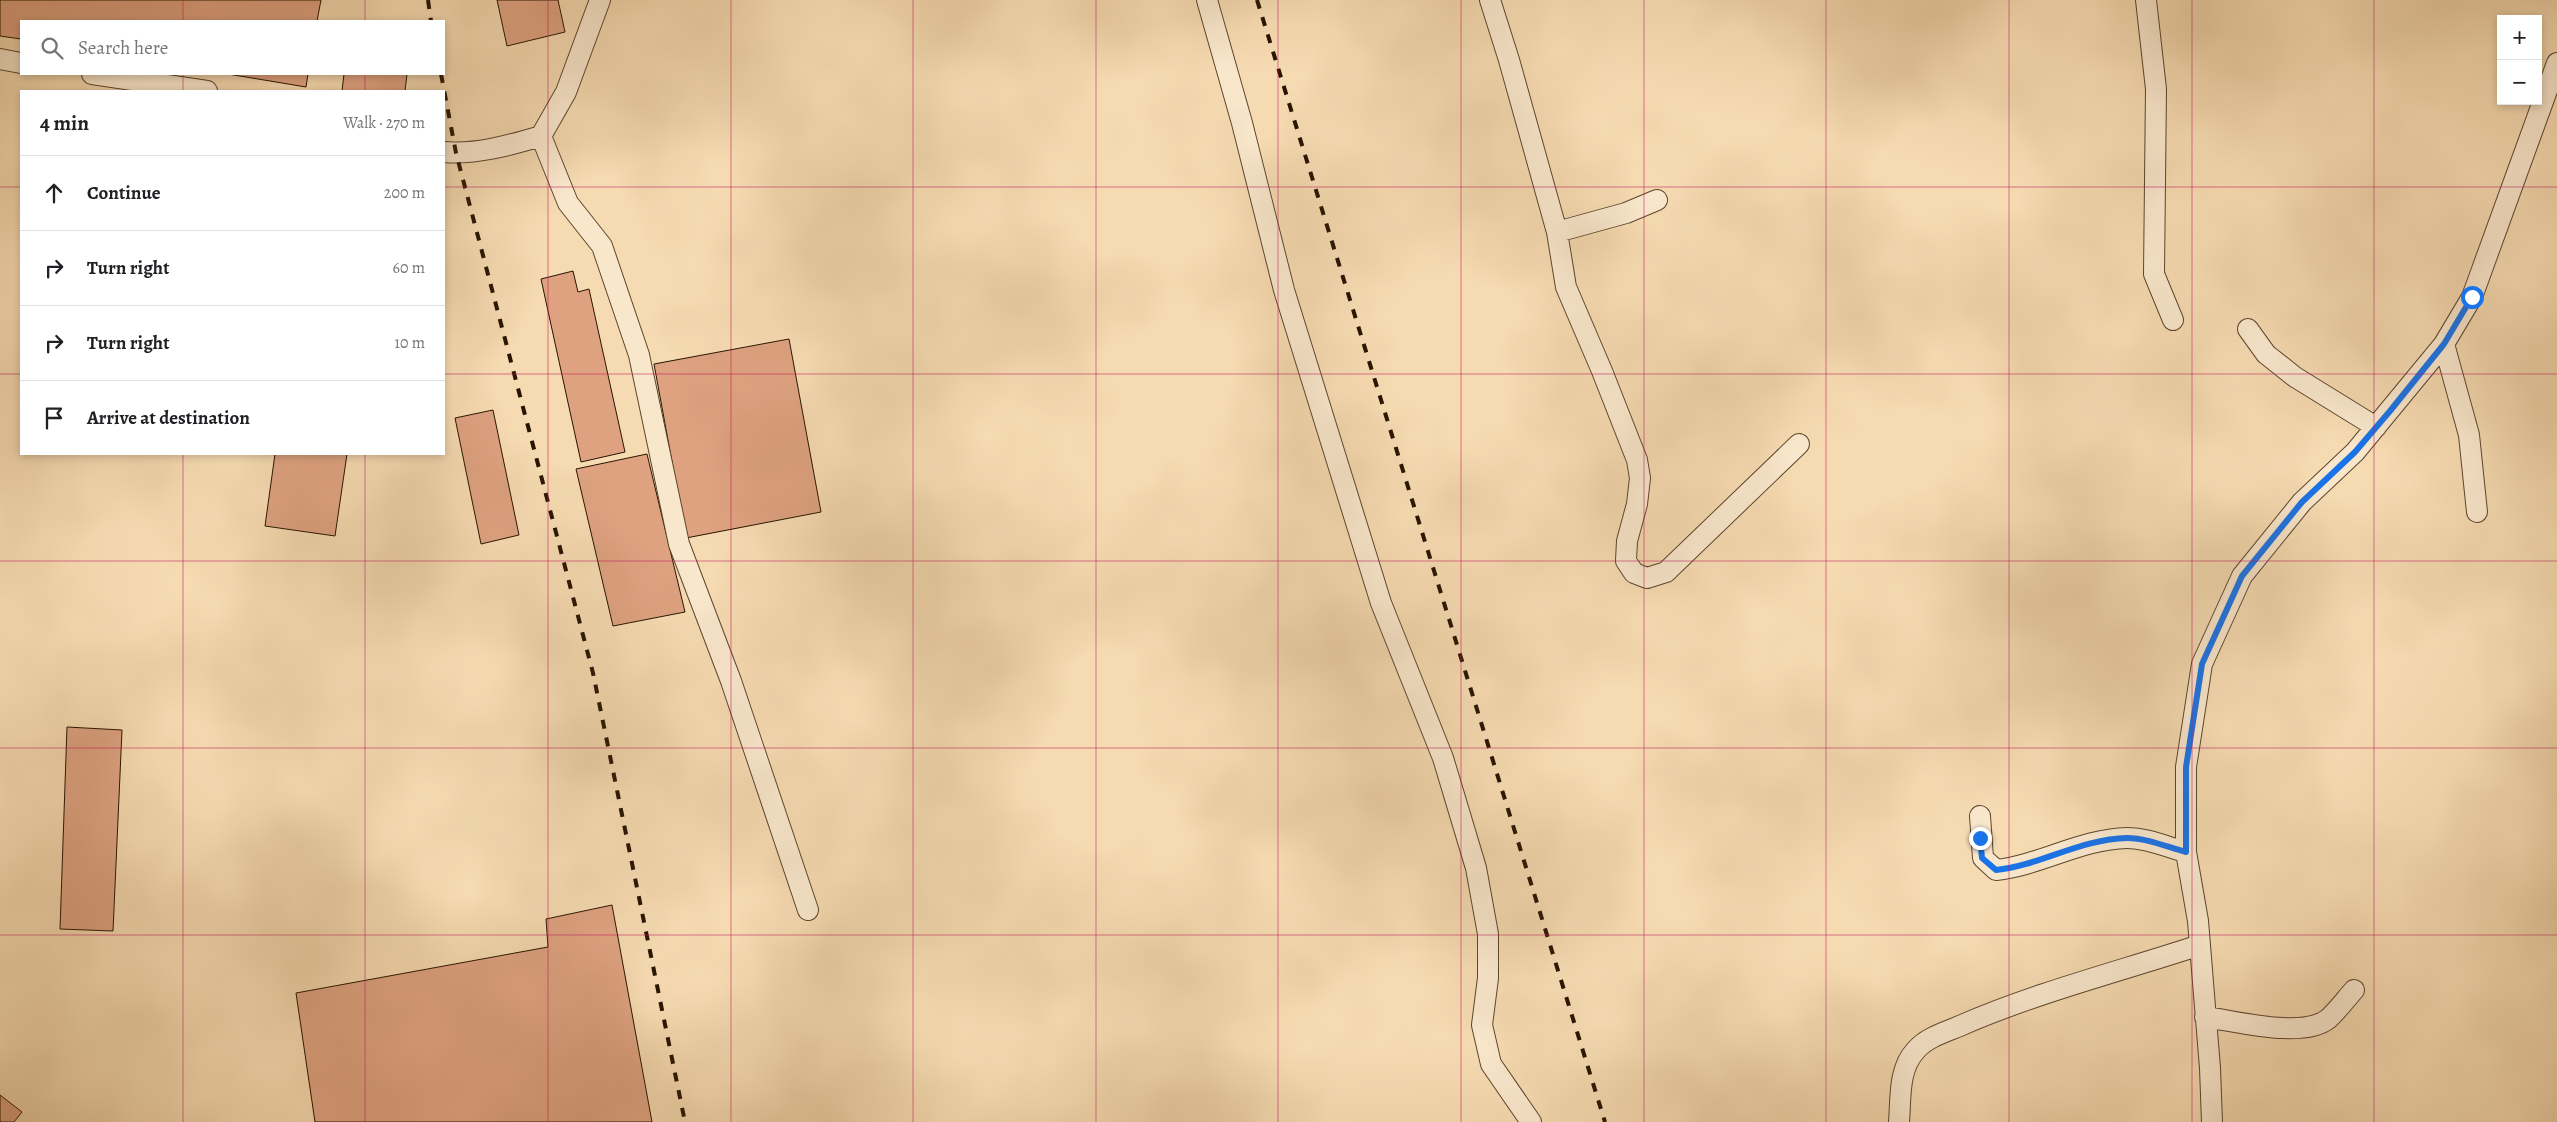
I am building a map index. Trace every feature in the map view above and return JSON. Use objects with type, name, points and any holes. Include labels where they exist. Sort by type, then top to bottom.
[{"type":"street","points":[[445,152],[456,153],[513,144],[541,136],[566,92],[600,0]]},
{"type":"street","points":[[1207,0],[1242,123],[1284,290],[1381,603],[1443,758],[1476,868],[1488,934],[1488,978],[1482,1025],[1491,1064],[1531,1122]]},
{"type":"street","points":[[1490,0],[1510,60],[1557,232],[1566,287],[1637,460],[1640,478],[1627,541],[1626,561],[1634,573],[1647,578],[1666,572],[1799,444]]},
{"type":"street","points":[[2146,0],[2156,89],[2154,274],[2173,320]]},
{"type":"street","points":[[0,60],[20,63]]},
{"type":"street","points":[[2212,1122],[2210,1068],[2200,945],[2186,852],[2186,767],[2202,664],[2242,576],[2302,502],[2355,452],[2376,428],[2444,344],[2472,297],[2557,63]]},
{"type":"street","points":[[99,75],[200,90]]},
{"type":"street","points":[[541,136],[568,204],[602,246],[639,355],[679,544],[731,681],[808,910]]},
{"type":"street","points":[[1557,232],[1626,214],[1657,200]]},
{"type":"street","points":[[2248,329],[2266,354],[2294,377],[2376,428]]},
{"type":"street","points":[[2444,344],[2468,435],[2477,512]]},
{"type":"street","points":[[1980,816],[1982,858],[1996,870],[2034,863],[2086,845],[2127,838],[2144,840],[2186,852]]},
{"type":"street","points":[[1899,1122],[1903,1073],[1907,1061],[1916,1049],[1928,1040],[1986,1015],[2200,945]]},
{"type":"street","points":[[2205,1017],[2295,1029],[2311,1027],[2327,1019],[2354,990]]},
{"type":"building","points":[[0,0],[321,0],[317,20],[20,20],[20,39],[0,36]]},
{"type":"building","points":[[497,0],[558,0],[565,32],[507,46]]},
{"type":"building","points":[[234,75],[308,75],[306,87]]},
{"type":"building","points":[[344,75],[407,75],[405,90],[342,90]]},
{"type":"building","points":[[573,271],[578,292],[589,289],[625,452],[581,462],[541,279]]},
{"type":"building","points":[[789,339],[821,512],[686,538],[654,364]]},
{"type":"building","points":[[493,410],[519,535],[481,544],[455,418]]},
{"type":"building","points":[[647,454],[685,612],[613,626],[576,469]]},
{"type":"building","points":[[275,455],[347,455],[335,536],[265,526]]},
{"type":"building","points":[[67,727],[122,730],[113,931],[60,929]]},
{"type":"building","points":[[612,905],[652,1122],[315,1122],[296,993],[548,947],[546,919]]},
{"type":"building","points":[[0,1095],[22,1112],[14,1122],[0,1122]]},
{"type":"railway","points":[[428,0],[431,20]]},
{"type":"railway","points":[[1257,0],[1605,1122]]},
{"type":"railway","points":[[441,75],[444,90]]},
{"type":"railway","points":[[445,95],[456,153],[593,673],[685,1122]]},
{"type":"route","points":[[1980,838],[1982,858],[1996,870],[2034,863],[2086,845],[2127,838],[2144,840],[2186,852],[2186,767],[2202,664],[2242,576],[2302,502],[2355,452],[2390,411],[2444,344],[2472,297]]}]
